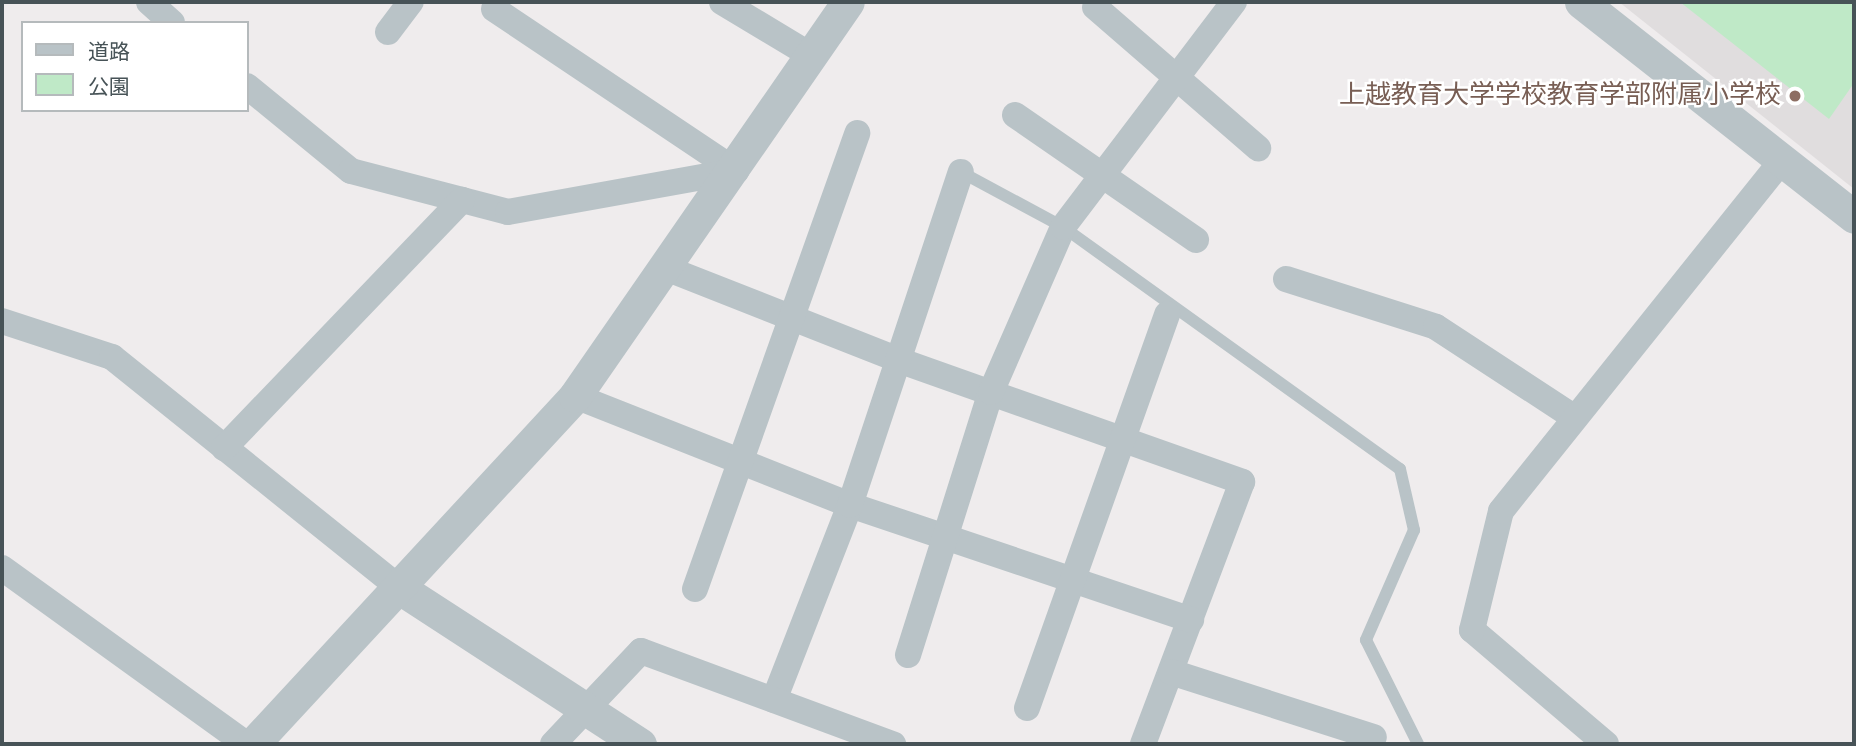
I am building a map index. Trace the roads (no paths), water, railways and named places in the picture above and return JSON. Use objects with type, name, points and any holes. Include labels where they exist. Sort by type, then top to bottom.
[{"type":"street","points":[[149,2],[170,21]]},
{"type":"street","points":[[388,32],[411,2]]},
{"type":"street","points":[[722,2],[812,57]]},
{"type":"street","points":[[253,744],[401,589],[575,396],[736,171],[848,2]]},
{"type":"street","points":[[908,655],[992,392],[1063,227],[1234,2]]},
{"type":"street","points":[[1581,2],[1854,217]]},
{"type":"street","points":[[1095,7],[1179,75],[1258,148]]},
{"type":"street","points":[[494,9],[736,171]]},
{"type":"street","points":[[248,87],[351,171],[508,212],[736,171]]},
{"type":"street","points":[[1015,115],[1196,240]]},
{"type":"street","points":[[695,589],[796,319],[857,133]]},
{"type":"street","points":[[1606,744],[1472,630],[1501,510],[1783,159]]},
{"type":"street","points":[[774,700],[850,505],[901,361],[961,172]]},
{"type":"street","points":[[224,448],[462,200]]},
{"type":"street","points":[[668,269],[901,361],[1242,482],[1143,744]]},
{"type":"street","points":[[1286,279],[1436,327],[1575,418]]},
{"type":"street","points":[[1027,708],[1069,579],[1123,440],[1167,314]]},
{"type":"street","points":[[2,321],[112,357],[401,589],[640,744]]},
{"type":"street","points":[[575,396],[850,505],[1191,620]]},
{"type":"street","points":[[2,568],[246,744]]},
{"type":"street","points":[[553,744],[641,651],[893,744]]},
{"type":"street","points":[[1171,671],[1374,737]]},
{"type":"lane","points":[[961,172],[1063,227],[1401,469],[1414,530],[1366,640],[1418,744]]},
{"type":"place","name":"上越教育大学学校教育学部附属小学校","points":[[1795,96]]}]
